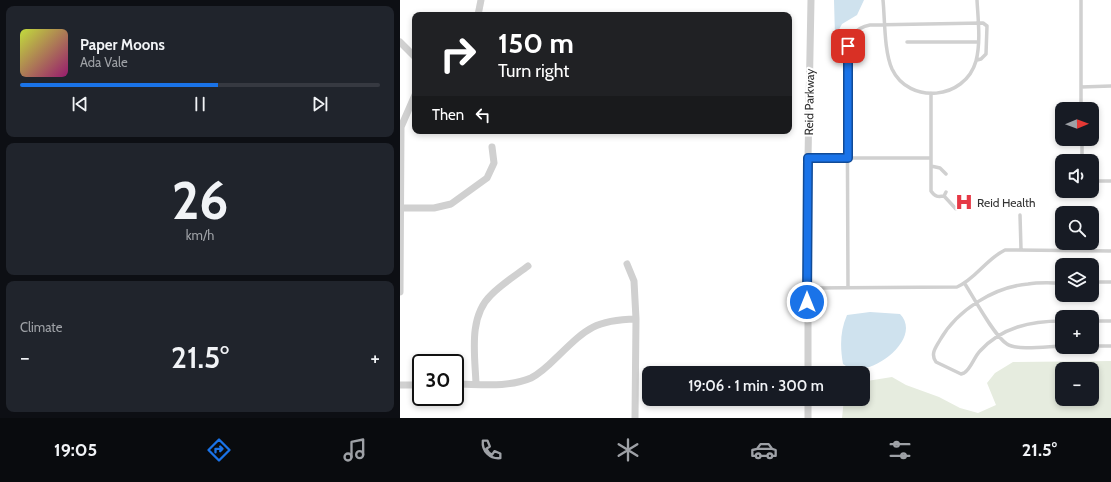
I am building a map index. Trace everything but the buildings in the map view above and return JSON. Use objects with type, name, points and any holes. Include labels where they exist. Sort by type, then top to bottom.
[{"type":"street","points":[[478,12],[480,0]]},
{"type":"street","name":"Reid Parkway","points":[[808,366],[808,158],[811,0]]},
{"type":"street","points":[[400,42],[412,54]]},
{"type":"street","points":[[400,292],[400,127],[412,101]]},
{"type":"street","points":[[401,208],[434,208],[451,204],[487,178],[494,163],[492,148]]},
{"type":"street","points":[[626,264],[634,281],[636,319],[635,418]]},
{"type":"street","points":[[476,384],[475,327],[480,310],[491,295],[528,266]]},
{"type":"street","points":[[464,384],[515,383],[532,378],[548,367],[588,329],[606,321],[636,319]]},
{"type":"street","points":[[400,385],[412,385]]},
{"type":"street","points":[[808,406],[808,418]]},
{"type":"lane","points":[[883,0],[888,56],[892,69],[899,80],[911,89],[931,93],[948,91],[961,86],[970,77],[976,60],[978,42],[977,0]]},
{"type":"lane","points":[[1081,0],[1081,102]]},
{"type":"lane","points":[[848,288],[848,46],[850,38],[861,27],[885,24],[983,23],[987,26],[986,54],[981,59],[976,60]]},
{"type":"lane","points":[[907,42],[978,42]]},
{"type":"lane","points":[[1081,86],[1111,86]]},
{"type":"lane","points":[[931,93],[931,191],[934,196],[939,197],[945,194],[956,209]]},
{"type":"lane","points":[[808,158],[931,158]]},
{"type":"lane","points":[[931,166],[940,168],[946,174]]},
{"type":"lane","points":[[1099,181],[1111,181]]},
{"type":"lane","points":[[1020,215],[1020,249]]},
{"type":"lane","points":[[807,288],[948,288],[965,284],[998,253],[1004,250],[1111,251]]},
{"type":"lane","points":[[1099,282],[1111,282]]},
{"type":"lane","points":[[1055,283],[1028,284],[1009,288],[991,295],[977,303],[959,317],[944,334],[934,351],[934,359],[936,362],[961,374],[964,373],[986,344],[998,335],[1035,321],[1055,321]]},
{"type":"lane","points":[[965,284],[998,335],[1007,344],[1015,347],[1055,346]]},
{"type":"lane","points":[[1099,321],[1111,321]]},
{"type":"lane","points":[[1099,346],[1111,346]]},
{"type":"shaded area","points":[[1111,361],[1111,418],[842,418],[843,406],[870,406],[870,381],[892,377],[906,385],[939,397],[960,408],[978,413],[996,405],[987,383],[995,373],[1013,362]]},
{"type":"water","points":[[834,0],[864,0],[857,15],[842,24],[835,37]]},
{"type":"water","points":[[870,312],[900,314],[905,323],[905,333],[901,342],[894,351],[875,365],[847,366],[843,364],[841,339],[847,315]]},
{"type":"place","name":"Reid Health","points":[[964,202]]},
{"type":"route","points":[[807,302],[808,158],[848,158],[848,46]]}]
